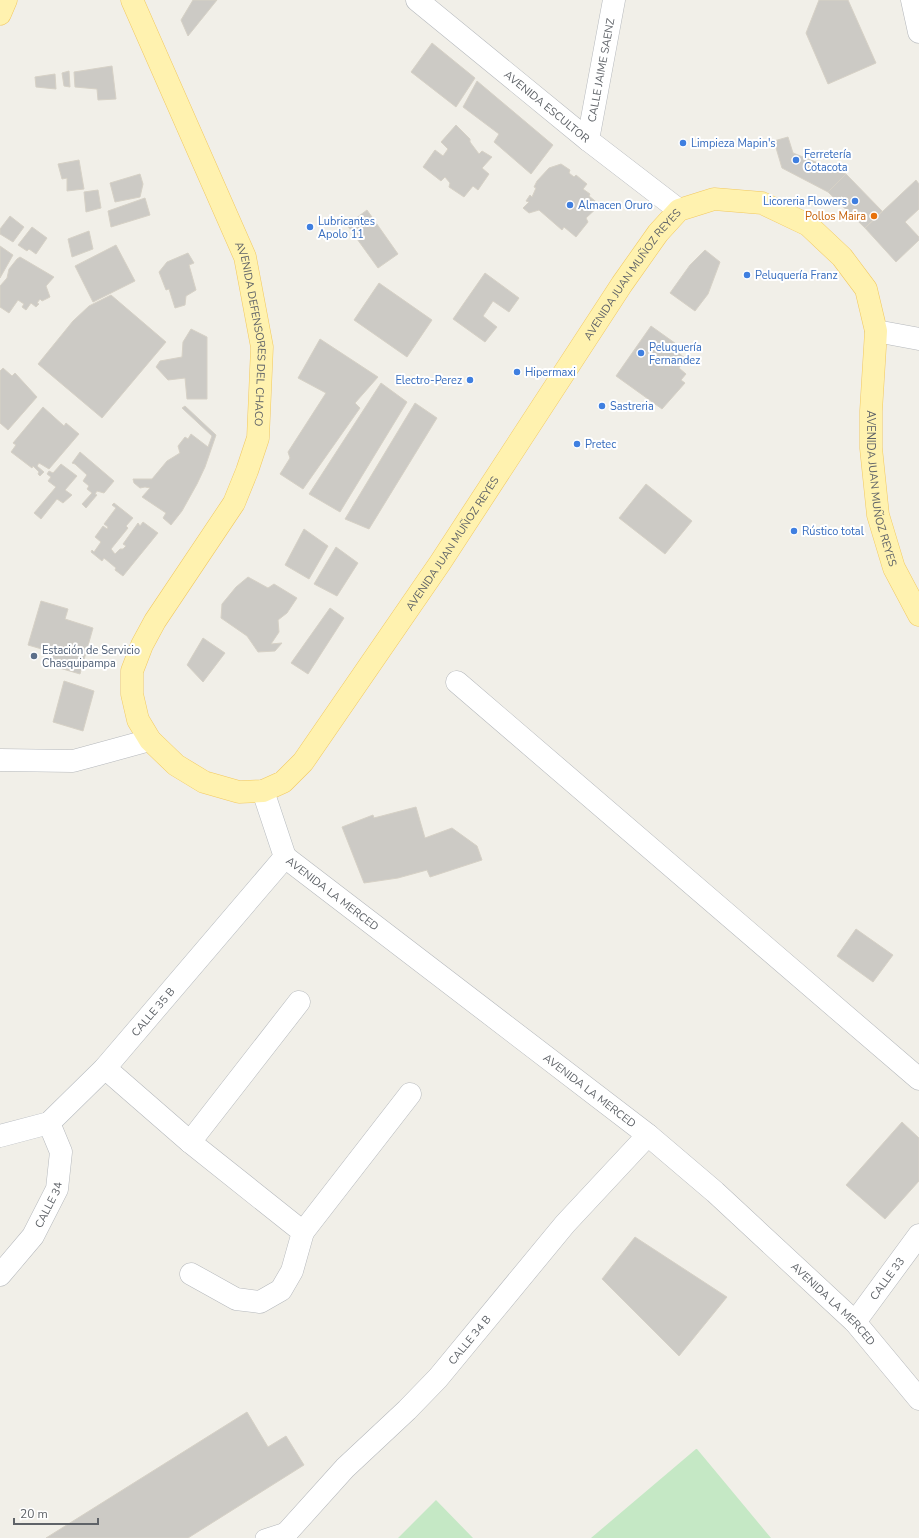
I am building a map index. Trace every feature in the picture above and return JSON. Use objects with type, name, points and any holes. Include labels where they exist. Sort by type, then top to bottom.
[{"type":"main road","points":[[0,14],[6,0]]},
{"type":"main road","name":"AVENIDA DEFENSORES DEL CHACO","points":[[132,0],[244,257],[262,348],[258,438],[247,471],[234,503],[155,622],[142,645],[132,671],[132,694],[138,720],[150,740],[176,765],[204,782],[239,792],[263,792]]},
{"type":"main road","name":"AVENIDA JUAN MUÑOZ REYES","points":[[263,792],[283,782],[303,762],[311,751],[466,523],[622,284],[658,233],[679,210],[714,199],[762,203],[808,225],[842,257],[866,289],[876,332],[871,411],[871,448],[878,515],[894,568],[919,615]]},
{"type":"street","name":"AVENIDA ESCULTOR","points":[[418,0],[588,140],[679,210]]},
{"type":"street","name":"CALLE JAIME SAENZ","points":[[588,140],[614,0]]},
{"type":"street","points":[[912,0],[919,32]]},
{"type":"street","points":[[876,332],[919,339]]},
{"type":"street","points":[[457,682],[919,1079]]},
{"type":"street","points":[[0,760],[73,761],[150,740]]},
{"type":"street","name":"AVENIDA LA MERCED","points":[[263,792],[285,857],[648,1135],[715,1192],[855,1322],[919,1399]]},
{"type":"street","name":"CALLE 35 B","points":[[0,1136],[50,1123],[105,1068],[285,857]]},
{"type":"street","points":[[190,1142],[299,1002]]},
{"type":"street","points":[[105,1068],[190,1142],[303,1232]]},
{"type":"street","points":[[191,1274],[236,1299],[260,1302],[281,1290],[292,1271],[303,1232],[410,1094]]},
{"type":"street","name":"CALLE 34","points":[[0,1275],[33,1236],[57,1188],[61,1152],[50,1123]]},
{"type":"street","name":"CALLE 34 B","points":[[286,1534],[345,1468],[407,1410],[438,1378],[565,1224],[648,1135]]},
{"type":"street","name":"CALLE 33","points":[[855,1322],[919,1235]]},
{"type":"lane","points":[[264,1538],[286,1534]]},
{"type":"green space","points":[[696,1449],[771,1538],[591,1538]]},
{"type":"green space","points":[[436,1500],[473,1538],[398,1538]]},
{"type":"building","points":[[193,0],[217,0],[188,36],[181,20]]},
{"type":"building","points":[[819,0],[848,0],[876,63],[828,84],[806,33]]},
{"type":"building","points":[[432,43],[475,78],[456,107],[411,72]]},
{"type":"building","points":[[112,66],[116,99],[98,100],[97,89],[75,87],[74,72]]},
{"type":"building","points":[[69,71],[70,87],[64,86],[62,73]]},
{"type":"building","points":[[55,74],[56,89],[36,87],[35,77]]},
{"type":"building","points":[[477,81],[553,145],[531,174],[494,142],[499,134],[463,107]]},
{"type":"building","points":[[456,125],[470,139],[470,142],[479,154],[482,151],[492,157],[482,168],[489,174],[478,190],[473,186],[464,197],[449,187],[450,183],[445,177],[441,181],[423,167],[435,150],[443,156],[448,149],[441,142]]},
{"type":"building","name":"Ferretería Cotacota","points":[[788,137],[793,153],[846,174],[828,192],[782,168],[774,141]]},
{"type":"building","points":[[79,160],[84,189],[67,191],[67,178],[62,179],[58,164]]},
{"type":"building","points":[[561,164],[570,170],[569,173],[574,177],[576,175],[587,184],[583,189],[600,205],[586,218],[588,222],[576,237],[564,227],[562,230],[539,210],[529,213],[523,208],[529,202],[526,201],[530,195],[532,197],[537,181],[549,168]]},
{"type":"building","points":[[140,174],[143,184],[140,197],[115,202],[110,183]]},
{"type":"building","name":"Licoreria Flowers","points":[[846,174],[882,211],[865,228],[828,192]]},
{"type":"building","points":[[916,180],[919,184],[919,209],[905,222],[919,237],[919,240],[896,262],[865,228]]},
{"type":"building","points":[[98,190],[101,208],[86,212],[84,192]]},
{"type":"building","points":[[145,198],[150,215],[111,227],[108,211]]},
{"type":"building","points":[[367,210],[398,254],[378,268],[347,225]]},
{"type":"building","points":[[10,216],[24,227],[13,242],[0,234],[0,229]]},
{"type":"building","points":[[32,227],[47,238],[36,254],[29,249],[27,251],[18,245]]},
{"type":"building","points":[[89,231],[93,249],[72,257],[68,239]]},
{"type":"building","points":[[116,245],[135,281],[93,302],[75,266]]},
{"type":"building","points":[[0,246],[13,255],[0,278]]},
{"type":"building","points":[[705,250],[720,262],[708,294],[695,311],[670,293],[690,265]]},
{"type":"building","points":[[188,253],[194,263],[189,265],[196,290],[186,296],[185,305],[175,308],[169,289],[166,290],[159,272],[167,262]]},
{"type":"building","points":[[20,257],[54,277],[46,286],[50,297],[42,301],[40,299],[37,303],[39,304],[36,307],[31,303],[26,310],[22,307],[24,304],[18,300],[9,313],[0,307],[0,286],[7,278],[9,269]]},
{"type":"building","points":[[485,273],[519,298],[509,312],[493,301],[483,316],[497,327],[485,342],[453,319]]},
{"type":"building","points":[[379,283],[432,320],[407,357],[354,320]]},
{"type":"building","points":[[111,295],[166,342],[102,418],[38,364],[73,321],[89,306]]},
{"type":"building","points":[[651,326],[679,346],[676,351],[685,358],[679,368],[686,374],[681,380],[685,383],[662,409],[616,376]]},
{"type":"building","points":[[191,329],[207,337],[207,399],[187,399],[185,378],[168,380],[156,367],[160,361],[182,357],[183,342]]},
{"type":"building","points":[[320,339],[378,377],[355,403],[360,408],[303,489],[280,474],[290,458],[288,452],[326,393],[298,378]]},
{"type":"building","points":[[3,368],[12,376],[15,373],[37,397],[8,430],[0,423],[0,371]]},
{"type":"building","points":[[381,383],[407,402],[340,512],[309,494]]},
{"type":"building","points":[[415,403],[437,418],[369,529],[345,519]]},
{"type":"building","points":[[185,406],[216,435],[205,467],[197,484],[182,511],[171,525],[163,518],[166,513],[142,497],[150,488],[140,488],[134,483],[133,479],[152,479],[167,461],[180,453],[178,446],[185,437],[188,439],[191,434],[208,447],[212,436],[182,408]]},
{"type":"building","points":[[43,407],[64,426],[66,423],[79,434],[49,469],[39,463],[37,466],[44,472],[40,476],[38,474],[39,472],[33,466],[32,468],[11,452],[16,445],[13,443]]},
{"type":"building","points":[[80,452],[114,481],[104,493],[97,491],[95,494],[97,495],[86,508],[82,504],[92,493],[87,489],[89,486],[83,481],[87,475],[72,463]]},
{"type":"building","points":[[61,464],[77,476],[65,490],[72,495],[63,503],[57,499],[41,519],[34,513],[56,487],[48,481],[51,477],[47,474],[49,471],[53,473]]},
{"type":"building","points":[[646,484],[692,521],[665,554],[619,518]]},
{"type":"building","points":[[114,503],[133,518],[126,526],[128,528],[111,549],[115,554],[126,546],[123,544],[138,523],[140,526],[143,522],[158,533],[123,576],[104,558],[102,561],[91,552],[92,550],[94,552],[101,542],[95,537],[103,526],[107,529],[108,527],[104,524],[116,508],[112,505]]},
{"type":"building","points":[[304,529],[328,546],[309,579],[285,565]]},
{"type":"building","points":[[336,547],[358,563],[337,596],[314,584]]},
{"type":"building","points":[[248,577],[268,588],[274,584],[297,598],[287,613],[278,620],[279,632],[271,644],[282,643],[275,651],[258,652],[247,636],[221,618],[222,604],[236,587]]},
{"type":"building","points":[[41,601],[68,609],[65,619],[93,628],[80,674],[49,665],[52,652],[28,645]]},
{"type":"building","points":[[330,608],[344,618],[308,674],[291,663]]},
{"type":"building","points":[[203,638],[225,653],[203,682],[187,665]]},
{"type":"building","points":[[64,681],[94,691],[83,731],[53,722]]},
{"type":"building","points":[[416,807],[425,838],[452,828],[477,846],[482,860],[430,877],[427,870],[398,878],[364,883],[342,827],[373,815],[374,818]]},
{"type":"building","points":[[856,929],[893,955],[873,982],[837,956]]},
{"type":"building","points":[[902,1122],[919,1138],[919,1181],[885,1219],[846,1185]]},
{"type":"building","points":[[635,1237],[727,1297],[679,1356],[602,1279]]},
{"type":"building","points":[[247,1412],[268,1447],[286,1436],[304,1465],[188,1538],[46,1538]]},
{"type":"place","name":"Limpieza Mapin's","points":[[683,143]]},
{"type":"place","name":"Ferretería Cotacota","points":[[796,160]]},
{"type":"place","name":"Licoreria Flowers","points":[[855,201]]},
{"type":"place","name":"Almacen Oruro","points":[[570,205]]},
{"type":"place","name":"Pollos Maira","points":[[874,216]]},
{"type":"place","name":"Lubricantes Apolo 11","points":[[310,227]]},
{"type":"place","name":"Peluquería Franz","points":[[747,275]]},
{"type":"place","name":"Peluquería Fernandez","points":[[641,353]]},
{"type":"place","name":"Hipermaxi","points":[[517,372]]},
{"type":"place","name":"Electro-Perez","points":[[470,380]]},
{"type":"place","name":"Sastreria","points":[[602,406]]},
{"type":"place","name":"Pretec","points":[[577,444]]},
{"type":"place","name":"Rústico total","points":[[794,531]]},
{"type":"place","name":"Estación de Servicio Chasquipampa","points":[[34,656]]}]
